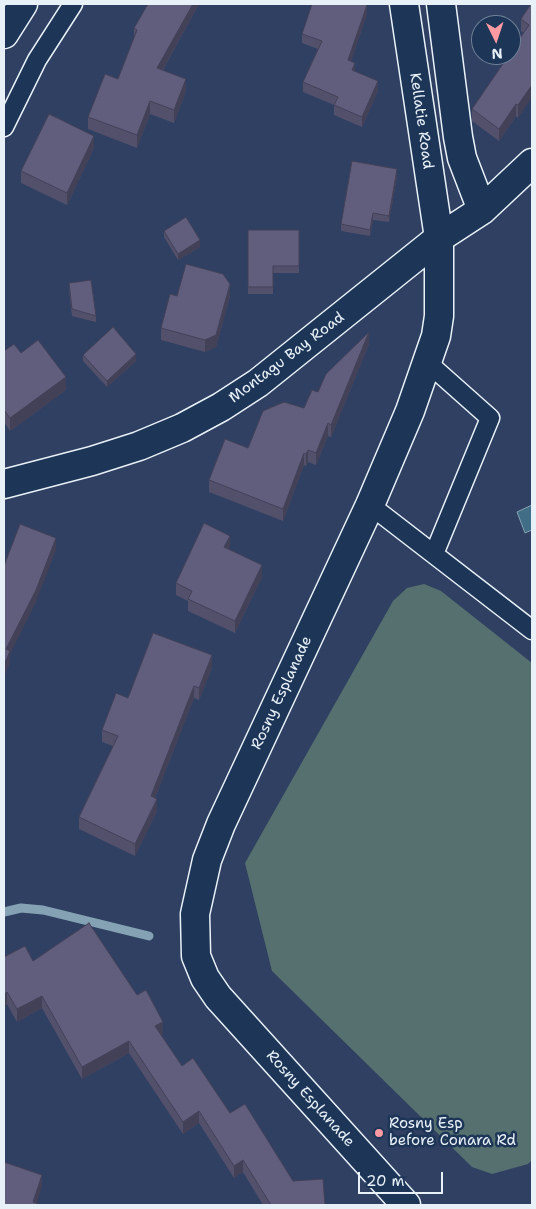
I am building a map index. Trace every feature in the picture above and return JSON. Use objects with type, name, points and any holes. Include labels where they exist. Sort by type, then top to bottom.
[{"type":"street","points":[[4,34],[23,4]]},
{"type":"street","name":"Kellatie Road","points":[[404,4],[439,238]]},
{"type":"street","points":[[441,4],[458,138],[462,158],[482,210]]},
{"type":"street","points":[[439,238],[482,210],[532,163]]},
{"type":"street","name":"Rosny Esplanade","points":[[406,1205],[218,998],[205,978],[196,956],[195,914],[206,860],[221,824],[370,505],[410,411],[436,336],[439,316],[439,238]]},
{"type":"street","name":"Montagu Bay Road","points":[[4,484],[92,461],[139,446],[182,428],[221,407],[265,378],[439,238]]},
{"type":"lane","points":[[4,127],[37,60],[73,4]]},
{"type":"lane","points":[[427,362],[490,418],[434,554]]},
{"type":"lane","points":[[370,505],[532,630]]},
{"type":"green space","points":[[424,584],[441,591],[532,663],[532,1160],[528,1164],[492,1174],[472,1167],[272,971],[245,863],[393,601],[407,588]]},
{"type":"water","points":[[532,505],[532,530],[525,533],[517,512]]},
{"type":"building","points":[[148,4],[193,4],[157,68],[186,79],[174,110],[150,101],[137,135],[88,117],[105,74],[118,79],[137,30],[134,28]]},
{"type":"building","points":[[312,4],[367,5],[348,60],[355,63],[352,70],[378,81],[362,117],[334,105],[338,97],[303,82],[322,41],[302,34]]},
{"type":"building","points":[[532,4],[532,85],[499,129],[472,109],[502,65],[521,65],[521,37],[529,25],[521,19]]},
{"type":"building","points":[[49,114],[94,136],[67,193],[21,171]]},
{"type":"building","points":[[352,161],[397,169],[389,216],[373,213],[370,230],[341,224]]},
{"type":"building","points":[[186,217],[200,240],[178,254],[164,231]]},
{"type":"building","points":[[248,230],[299,230],[299,266],[273,266],[273,287],[248,287]]},
{"type":"building","points":[[186,264],[223,274],[230,284],[216,335],[205,340],[161,328],[170,294],[177,296]]},
{"type":"building","points":[[91,280],[96,316],[72,309],[69,283]]},
{"type":"building","points":[[113,327],[136,354],[107,381],[83,355]]},
{"type":"building","points":[[369,332],[331,425],[328,423],[316,453],[308,450],[306,454],[304,453],[283,509],[209,480],[225,439],[248,448],[263,411],[284,402],[304,408],[312,390],[318,392],[326,374]]},
{"type":"building","points":[[38,340],[66,377],[10,418],[4,410],[4,351],[14,344],[21,353]]},
{"type":"building","points":[[204,523],[230,536],[224,547],[262,565],[235,621],[188,599],[192,591],[176,583]]},
{"type":"building","points":[[20,524],[56,538],[36,590],[6,649],[10,651],[4,665],[4,566]]},
{"type":"building","points":[[153,633],[212,655],[199,688],[194,686],[151,796],[157,799],[135,844],[79,817],[118,736],[102,730],[116,693],[128,698]]},
{"type":"building","points":[[89,923],[137,995],[146,990],[163,1022],[155,1026],[182,1066],[193,1058],[230,1113],[245,1104],[293,1181],[323,1179],[325,1205],[271,1205],[243,1160],[234,1166],[199,1111],[183,1122],[129,1041],[82,1067],[42,996],[17,1009],[7,992],[4,994],[4,957],[25,946],[33,961]]},
{"type":"building","points":[[4,1162],[42,1175],[33,1202],[41,1205],[4,1205]]},
{"type":"waterway","points":[[4,912],[21,908],[43,910],[149,936]]},
{"type":"place","name":"Rosny Esp before Conara Rd","points":[[379,1133]]}]
